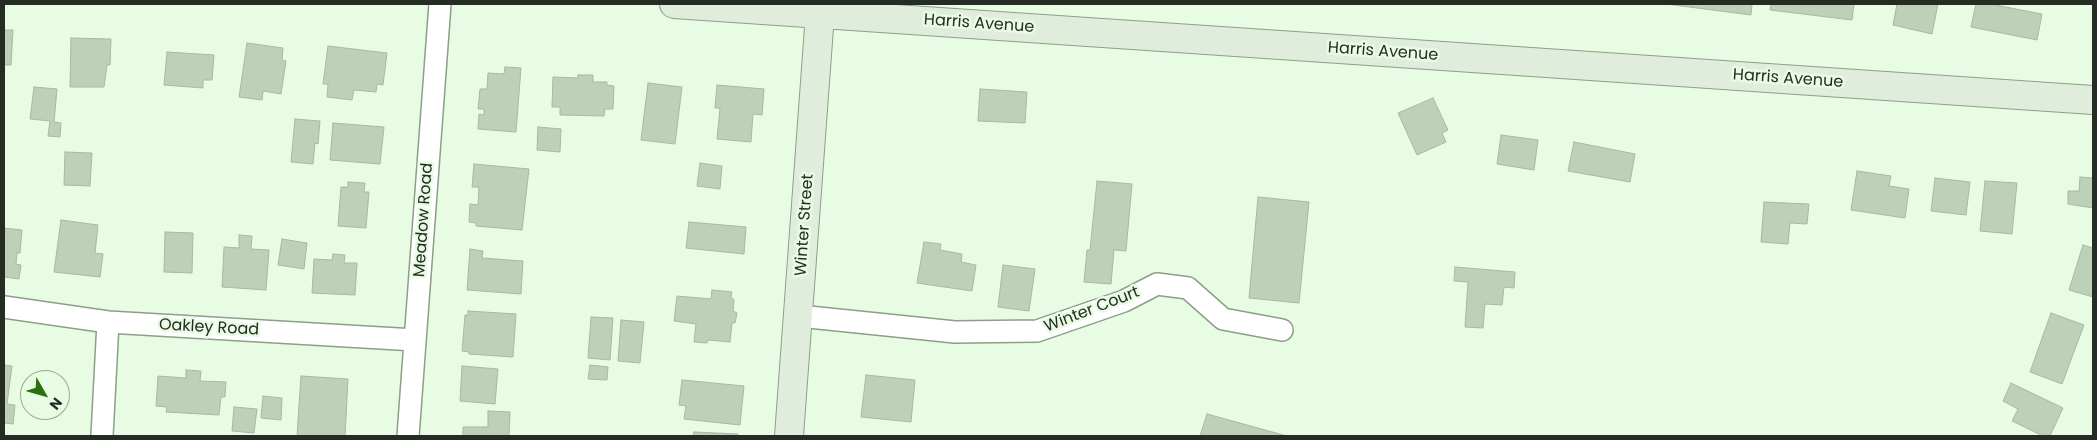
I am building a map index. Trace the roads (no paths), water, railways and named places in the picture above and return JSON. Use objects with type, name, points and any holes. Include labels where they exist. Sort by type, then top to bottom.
[{"type":"main road","name":"Harris Avenue","points":[[674,4],[820,14],[873,10],[2093,100]]},
{"type":"main road","name":"Winter Street","points":[[789,436],[820,14]]},
{"type":"street","name":"Meadow Road","points":[[408,436],[440,4]]},
{"type":"street","name":"Winter Court","points":[[799,316],[955,332],[1037,331],[1124,301],[1157,284],[1188,288],[1223,319],[1282,330]]},
{"type":"street","name":"Oakley Road","points":[[4,307],[108,322],[415,340]]},
{"type":"street","points":[[102,436],[108,322]]}]
